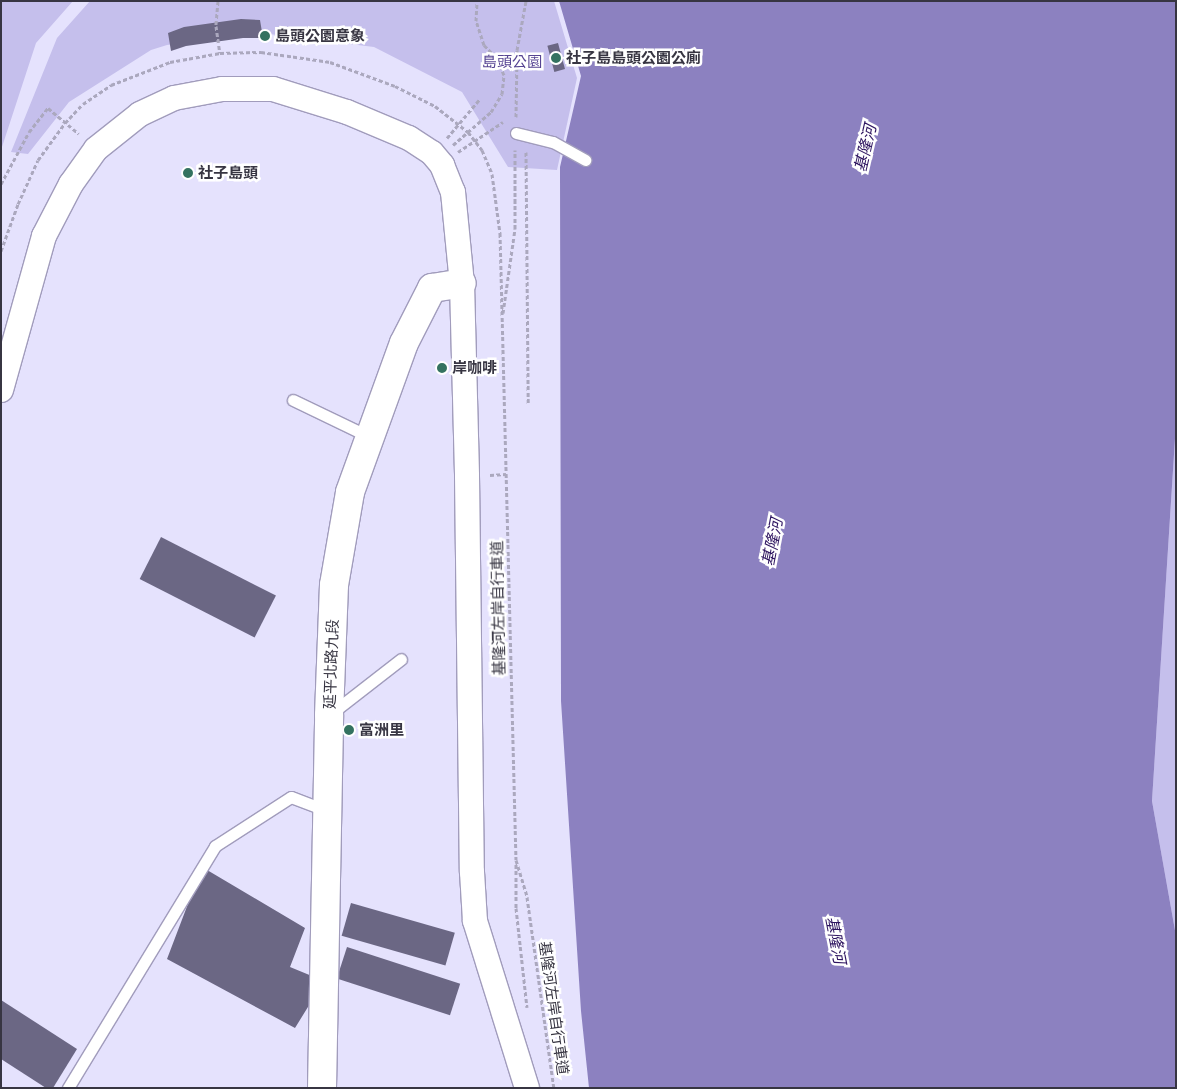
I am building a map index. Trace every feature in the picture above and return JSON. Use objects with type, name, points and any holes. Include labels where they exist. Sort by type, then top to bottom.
[{"type":"street","points":[[1,390],[44,236],[71,184],[96,149],[140,114],[174,98],[222,88],[273,90],[347,112],[409,138],[432,153],[442,165],[453,192],[462,283],[467,476],[472,872],[476,921],[527,1088]]},
{"type":"street","name":"延平北路九段","points":[[322,1088],[328,715],[334,585],[350,492],[404,343],[432,288],[462,283]]},
{"type":"lane","points":[[516,133],[553,142],[585,160]]},
{"type":"lane","points":[[293,400],[370,437]]},
{"type":"lane","points":[[328,715],[400,659]]},
{"type":"lane","points":[[68,1088],[214,846],[292,797],[327,811]]},
{"type":"path","points":[[218,1],[216,26],[220,53]]},
{"type":"path","name":"基隆河左岸自行車道","points":[[477,1],[476,21],[484,45],[496,57],[504,74],[502,94],[494,106],[468,132],[482,150],[492,174],[497,200],[502,321],[516,860],[527,897],[554,1088]]},
{"type":"path","points":[[502,321],[515,229],[517,50],[526,1]]},
{"type":"path","points":[[460,124],[479,100]]},
{"type":"path","points":[[1,184],[29,132],[48,108],[96,149]]},
{"type":"path","points":[[474,139],[500,124]]},
{"type":"path","points":[[516,133],[526,142],[528,404]]},
{"type":"path","points":[[516,860],[516,908],[528,1014]]},
{"type":"green space","points":[[1,1],[73,1],[36,43],[1,150]]},
{"type":"green space","name":"島頭公園","points":[[90,1],[554,1],[577,78],[557,170],[508,167],[462,92],[374,47],[261,33],[167,45],[151,50],[69,102],[28,154],[11,152],[57,38]]},
{"type":"green space","points":[[1176,423],[1176,936],[1152,801]]},
{"type":"water","name":"基隆河","points":[[559,1],[1176,1],[1176,423],[1152,801],[1176,936],[1176,1088],[589,1088],[581,1011],[561,701],[560,167],[581,76]]},
{"type":"building","points":[[241,19],[260,20],[263,38],[243,38],[186,46],[171,51],[168,33],[184,27]]},
{"type":"building","name":"社子島島頭公園公廁","points":[[558,43],[565,69],[554,72],[547,46]]},
{"type":"building","points":[[161,537],[276,596],[255,637],[140,579]]},
{"type":"building","points":[[202,867],[305,928],[290,967],[324,981],[295,1028],[167,959]]},
{"type":"building","points":[[351,903],[455,933],[445,965],[342,936]]},
{"type":"building","points":[[347,947],[460,984],[450,1015],[337,978]]},
{"type":"building","points":[[1,1000],[77,1049],[53,1088],[46,1088],[1,1059]]},
{"type":"place","name":"島頭公園意象","points":[[265,36]]},
{"type":"place","name":"社子島島頭公園公廁","points":[[556,58]]},
{"type":"place","name":"社子島頭","points":[[188,173]]},
{"type":"place","name":"岸咖啡","points":[[442,368]]},
{"type":"place","name":"富洲里","points":[[349,730]]}]
